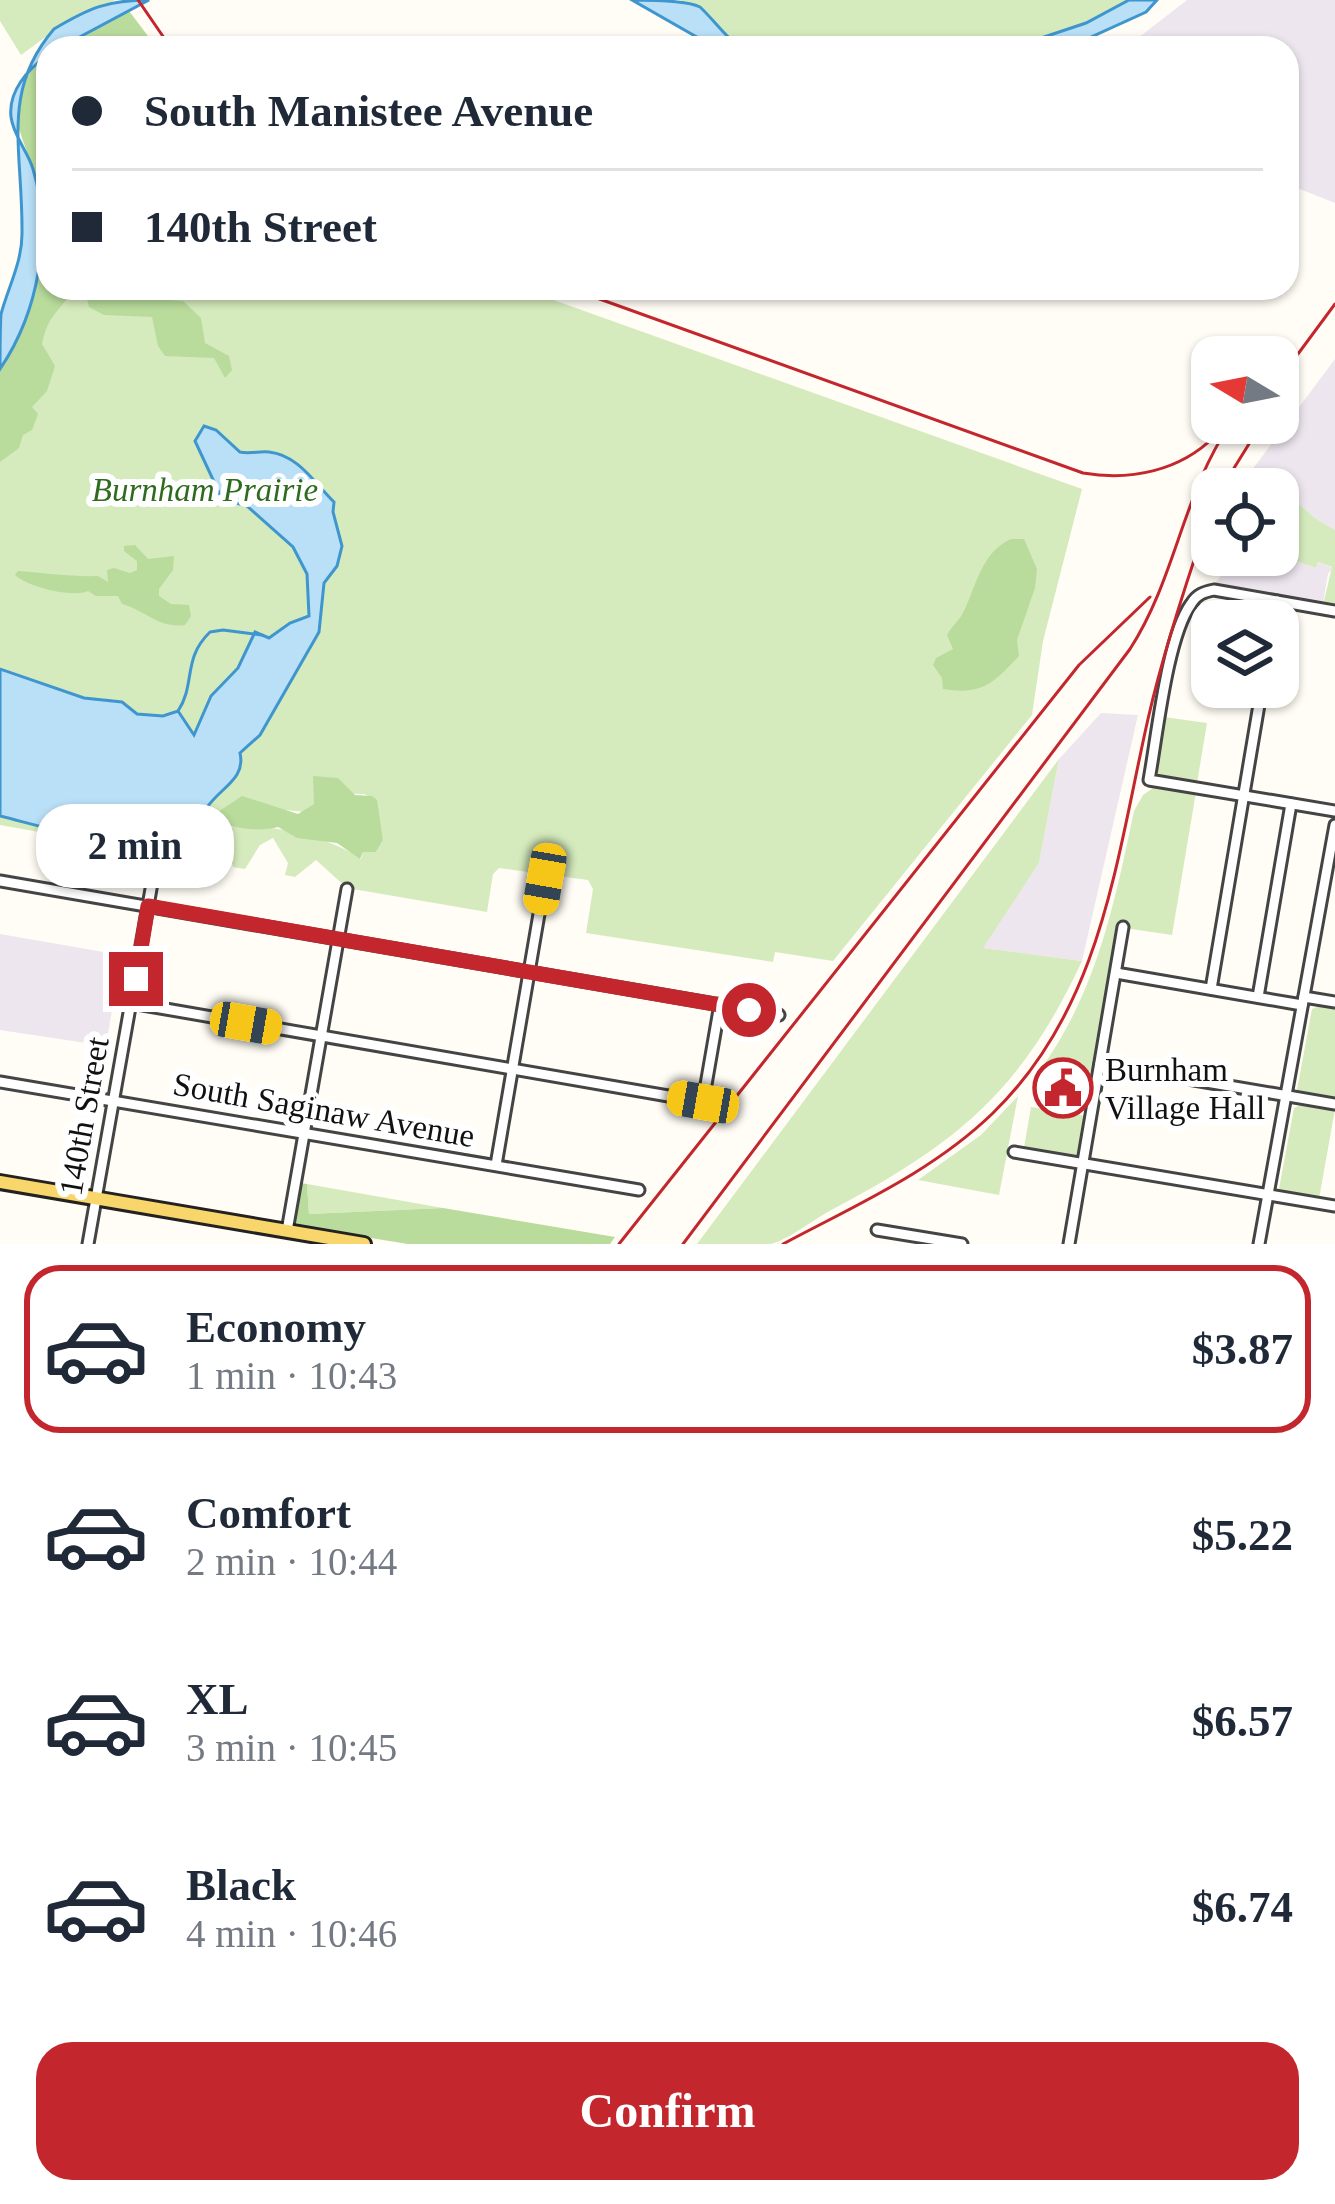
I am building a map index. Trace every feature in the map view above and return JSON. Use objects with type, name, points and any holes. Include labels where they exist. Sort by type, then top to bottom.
[{"type":"main road","points":[[0,1182],[282,1235],[364,1244]]},
{"type":"street","points":[[1195,600],[1214,590],[1270,600]]},
{"type":"street","points":[[1191,605],[1167,682],[1150,780],[1335,812]]},
{"type":"street","points":[[1299,605],[1335,611]]},
{"type":"street","points":[[1211,989],[1259,708]]},
{"type":"street","points":[[1258,997],[1292,804]]},
{"type":"street","points":[[1259,1244],[1335,825]]},
{"type":"street","name":"140th Street","points":[[88,1244],[157,855]]},
{"type":"street","points":[[496,1165],[545,879]]},
{"type":"street","points":[[0,880],[779,1015]]},
{"type":"street","points":[[282,1235],[347,889]]},
{"type":"street","points":[[1321,902],[1335,904]]},
{"type":"street","points":[[1069,1244],[1123,928]]},
{"type":"street","points":[[1116,973],[1258,997],[1335,1002]]},
{"type":"street","points":[[131,1003],[703,1102],[719,1004]]},
{"type":"street","points":[[1100,1064],[1335,1104]]},
{"type":"street","name":"South Saginaw Avenue","points":[[0,1082],[639,1190]]},
{"type":"street","points":[[1014,1152],[1335,1206]]},
{"type":"street","points":[[877,1230],[962,1244]]},
{"type":"shaded area","points":[[1187,0],[1335,0],[1335,203],[1299,189],[1299,36],[1140,36]]},
{"type":"shaded area","points":[[1335,359],[1335,530],[1299,504],[1299,468],[1255,466],[1271,444],[1299,444],[1299,407]]},
{"type":"shaded area","points":[[1299,562],[1333,568],[1322,609],[1299,605],[1299,600],[1214,590],[1221,576],[1299,576]]},
{"type":"shaded area","points":[[1101,713],[1138,715],[1082,961],[982,948],[1039,863],[1059,759]]},
{"type":"shaded area","points":[[0,934],[121,955],[106,1046],[0,1030]]},
{"type":"green space","points":[[0,0],[115,0],[47,36],[36,36],[36,44],[21,55],[0,21]]},
{"type":"green space","points":[[680,0],[1129,0],[1086,23],[1047,36],[725,36],[707,21],[704,11]]},
{"type":"green space","points":[[129,11],[148,36],[82,36]]},
{"type":"green space","points":[[36,66],[36,181],[16,107],[17,95]]},
{"type":"green space","points":[[36,280],[36,300],[66,300],[51,319],[42,344],[55,366],[47,391],[32,407],[38,414],[32,430],[0,462],[0,370]]},
{"type":"green space","name":"Burnham Prairie","points":[[41,300],[554,300],[1082,489],[1043,641],[1032,715],[833,961],[775,952],[773,962],[586,933],[593,889],[588,880],[499,868],[493,874],[487,912],[347,888],[316,860],[295,877],[285,875],[288,863],[273,838],[260,845],[245,869],[233,867],[230,856],[206,857],[196,849],[157,853],[0,825],[0,372]],"holes":[[[314,793],[364,794],[376,800],[383,840],[376,852],[363,852],[361,859],[300,834],[236,827],[284,810],[306,812],[314,804]]]},
{"type":"green space","points":[[87,300],[183,301],[201,318],[205,343],[229,356],[232,370],[225,378],[214,358],[165,356],[152,317],[104,315],[89,307]]},
{"type":"green space","points":[[1299,504],[1335,530],[1335,607],[1323,605],[1332,567],[1318,562],[1316,568],[1299,562]]},
{"type":"green space","points":[[1011,539],[1024,539],[1037,569],[1017,640],[1019,656],[985,686],[943,689],[933,665],[936,658],[953,649],[947,635],[964,611],[981,570],[993,552]]},
{"type":"green space","points":[[135,545],[148,559],[174,556],[173,570],[159,596],[171,604],[189,605],[191,616],[185,625],[160,622],[122,604],[118,596],[50,590],[15,575],[18,571],[98,576],[108,582],[107,570],[137,570],[137,561],[124,551],[124,546]]},
{"type":"green space","points":[[1164,717],[1207,723],[1197,783],[1153,771]]},
{"type":"green space","points":[[1059,759],[1039,863],[983,948],[1082,961],[1059,1006],[1010,1079],[917,1160],[787,1237],[771,1244],[697,1244]]},
{"type":"green space","points":[[313,776],[338,778],[355,795],[377,800],[383,840],[376,852],[363,852],[360,859],[337,843],[297,838],[278,827],[234,827],[212,816],[242,796],[298,814],[314,804]]},
{"type":"green space","points":[[1156,786],[1196,792],[1172,935],[1118,927],[1094,1072],[1045,1063],[1091,973],[1134,811],[1143,795]]},
{"type":"green space","points":[[1335,1007],[1335,1100],[1297,1090],[1312,1009]]},
{"type":"green space","points":[[1018,1096],[999,1195],[918,1180],[981,1135]]},
{"type":"green space","points":[[1305,1103],[1335,1109],[1319,1199],[1279,1189],[1294,1108]]},
{"type":"green space","points":[[1031,1107],[1086,1116],[1079,1158],[1024,1148]]},
{"type":"green space","points":[[299,1183],[307,1184],[309,1214],[443,1208],[615,1237],[610,1244],[408,1244],[291,1225]]},
{"type":"green space","points":[[307,1184],[443,1208],[309,1214]]},
{"type":"water","points":[[149,0],[82,36],[49,36],[99,7]]},
{"type":"water","points":[[632,0],[700,7],[728,36],[695,36]]},
{"type":"water","points":[[1129,0],[1157,0],[1146,12],[1093,36],[1047,36],[1086,23]]},
{"type":"water","points":[[28,73],[20,99],[18,138],[11,107]]},
{"type":"water","points":[[18,138],[36,182],[36,281],[24,323],[0,369],[1,314],[21,244]]},
{"type":"water","points":[[204,426],[216,430],[240,452],[269,452],[289,459],[334,502],[342,546],[337,566],[324,583],[319,632],[260,735],[240,753],[234,779],[183,832],[140,841],[116,840],[0,816],[0,669],[84,698],[122,702],[137,714],[163,716],[178,711],[194,735],[211,696],[238,668],[255,632],[269,638],[309,616],[307,574],[293,547],[247,506],[222,499],[195,441]]},
{"type":"waterway","points":[[178,711],[196,652],[210,632],[262,635]]},
{"type":"railway","points":[[138,0],[163,36]]},
{"type":"railway","points":[[602,300],[1083,473],[1119,476],[1154,471],[1206,444]]},
{"type":"railway","points":[[1299,353],[1335,304]]},
{"type":"railway","points":[[683,1244],[1130,649],[1146,622],[1201,477],[1219,444]]},
{"type":"railway","points":[[1234,468],[1249,444]]},
{"type":"railway","points":[[783,1244],[945,1153],[993,1113],[1030,1071],[1059,1027],[1082,979],[1114,878],[1160,670],[1191,570]]},
{"type":"railway","points":[[619,1244],[1079,665],[1150,597]]},
{"type":"place","name":"Burnham Village Hall","points":[[1063,1088]]},
{"type":"route","points":[[136,979],[148,906],[749,1010]]}]
